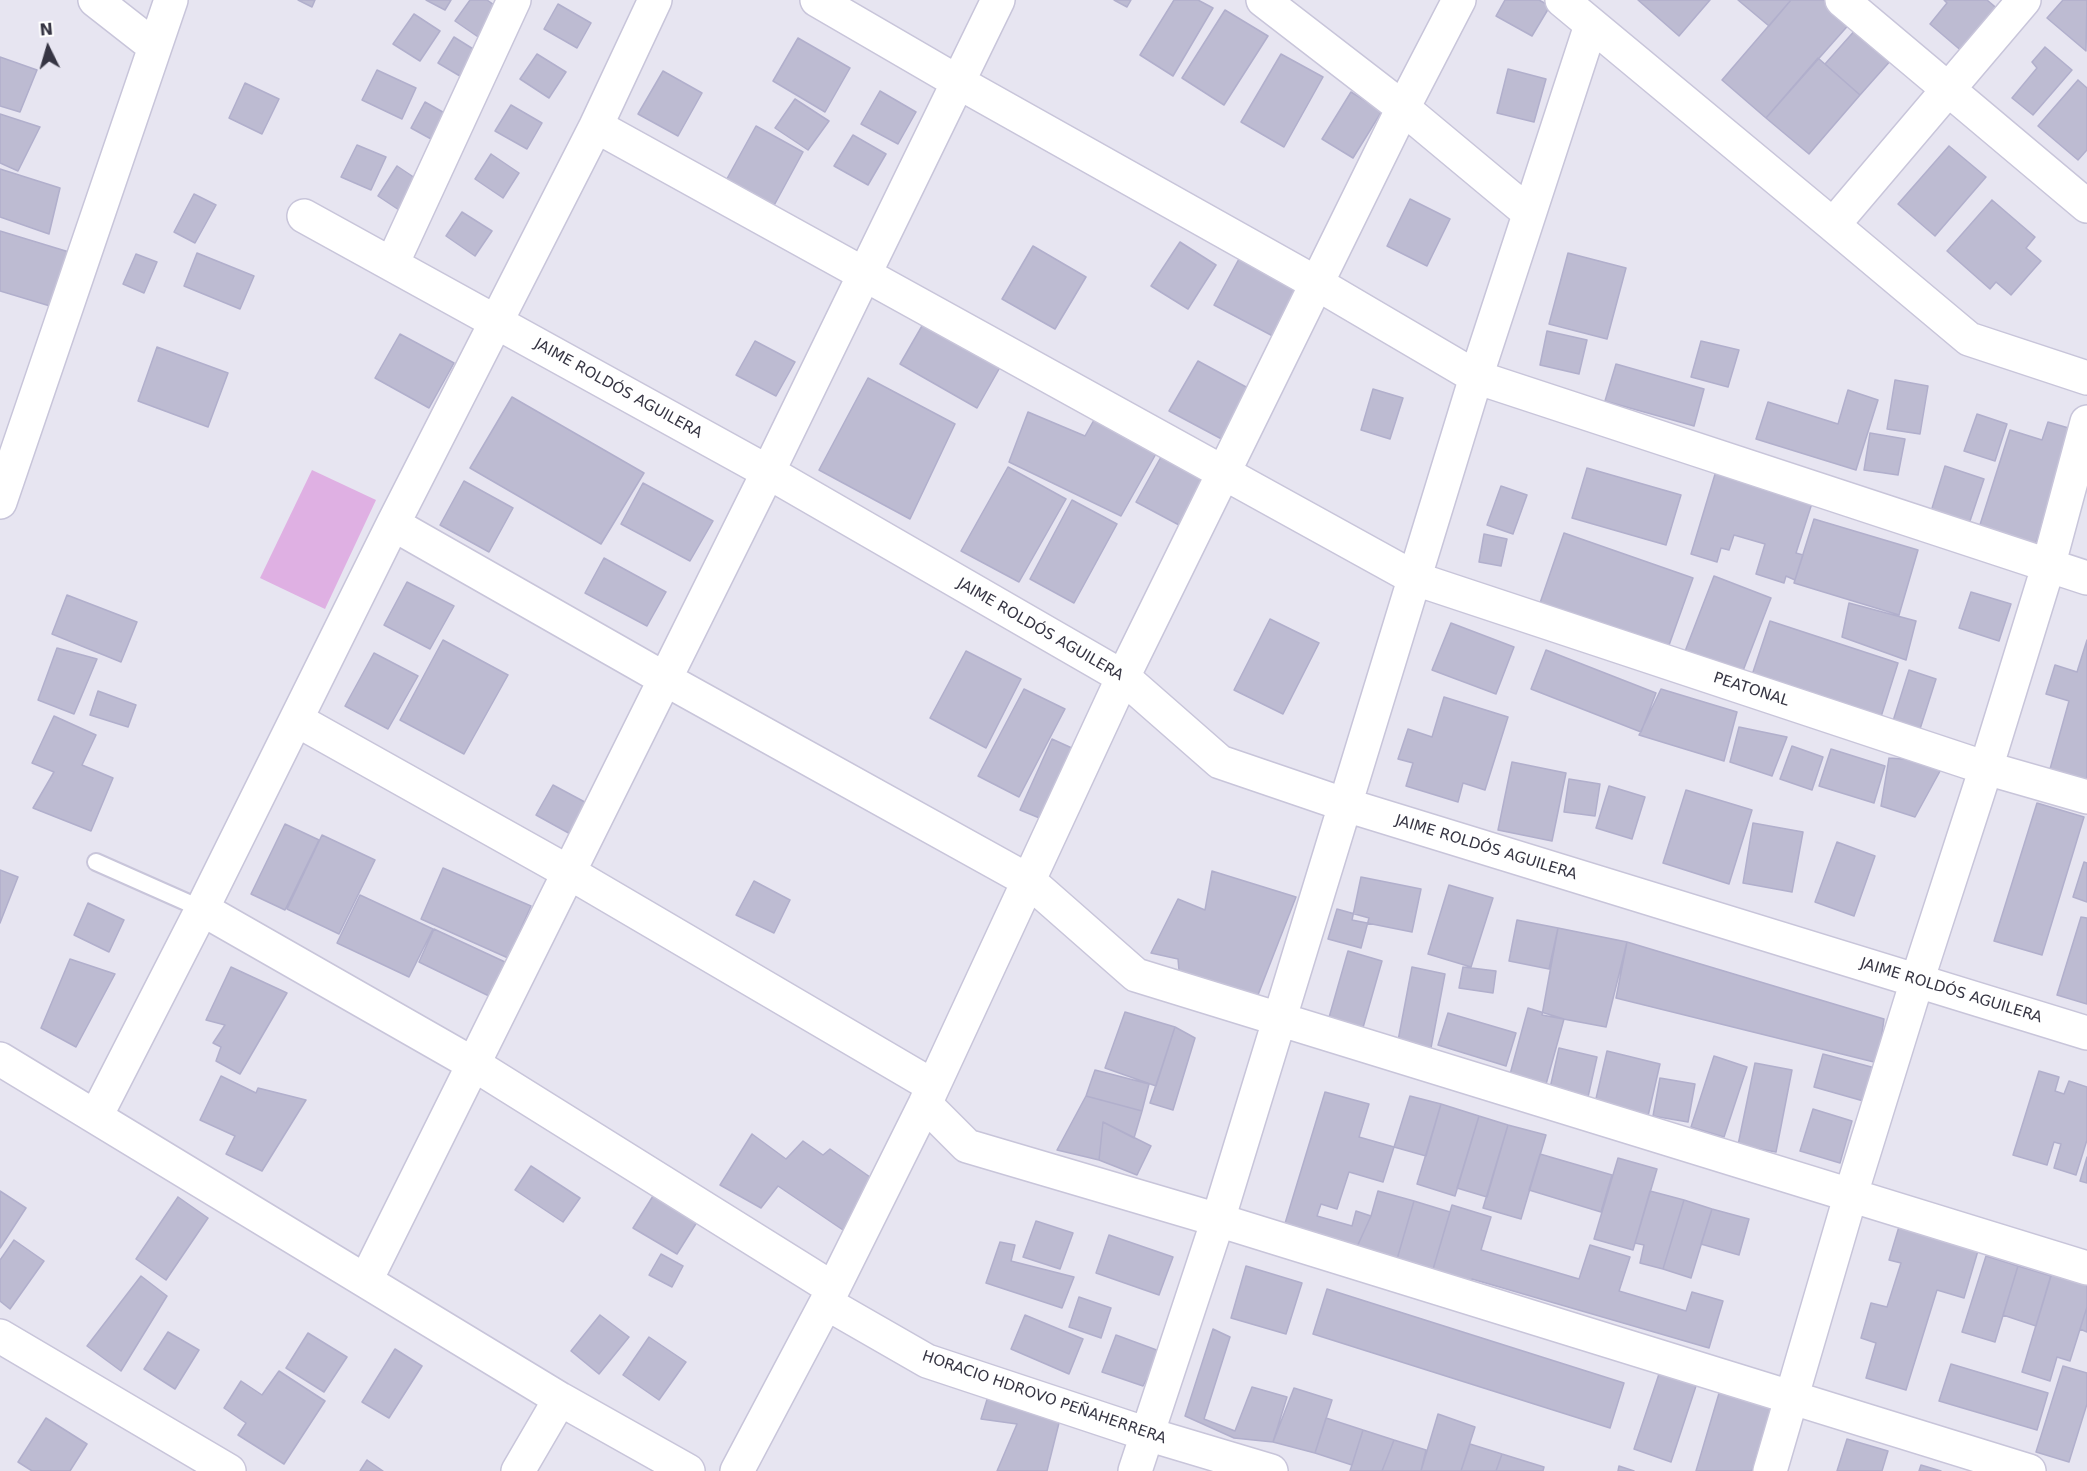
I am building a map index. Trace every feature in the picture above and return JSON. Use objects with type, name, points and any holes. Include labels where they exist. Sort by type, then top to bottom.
[{"type":"street","points":[[95,0],[154,47]]},
{"type":"street","points":[[0,502],[171,0]]},
{"type":"street","points":[[392,264],[514,0]]},
{"type":"street","points":[[96,1116],[596,126],[655,0]]},
{"type":"street","points":[[817,0],[1316,283],[1476,377],[2087,578]]},
{"type":"street","points":[[366,1280],[570,873],[999,0]]},
{"type":"street","points":[[1263,0],[1403,108],[1529,213]]},
{"type":"street","points":[[737,1471],[829,1295],[929,1095],[1123,677],[1316,283],[1459,0]]},
{"type":"street","points":[[1562,0],[1969,339],[2087,378]]},
{"type":"street","points":[[1842,0],[2087,206]]},
{"type":"street","points":[[1833,225],[2024,0]]},
{"type":"street","points":[[1135,1471],[1218,1220],[1281,1019],[1476,377],[1591,25]]},
{"type":"street","name":"PEATONAL","points":[[596,126],[1416,579],[1986,768],[2087,797]]},
{"type":"street","name":"JAIME ROLDÓS AGUILERA","points":[[304,216],[768,472],[1123,677],[1220,762],[1346,805],[2087,1033]]},
{"type":"street","points":[[1770,1471],[1851,1194],[2048,567],[2087,422]]},
{"type":"street","points":[[393,524],[665,679],[1029,881],[1136,975],[2087,1268]]},
{"type":"street","points":[[297,720],[570,873],[929,1095],[967,1146],[1218,1220],[2029,1471]]},
{"type":"street","name":"HORACIO HDROVO PEÑAHERRERA","points":[[202,909],[475,1065],[927,1361],[1147,1434],[1271,1471]]},
{"type":"street","points":[[0,1059],[560,1399],[688,1471]]},
{"type":"street","points":[[0,1336],[230,1471]]},
{"type":"street","points":[[518,1471],[560,1399]]},
{"type":"lane","points":[[96,862],[202,909]]},
{"type":"shaded area","points":[[312,470],[376,500],[325,609],[260,578]]},
{"type":"building","points":[[298,0],[315,0],[312,7]]},
{"type":"building","points":[[426,0],[451,0],[445,10]]},
{"type":"building","points":[[470,0],[487,0],[504,12],[484,41],[455,21]]},
{"type":"building","points":[[1114,0],[1131,0],[1127,7]]},
{"type":"building","points":[[1174,0],[1198,0],[1213,8],[1173,76],[1140,55]]},
{"type":"building","points":[[1505,0],[1539,0],[1550,6],[1532,36],[1496,16]]},
{"type":"building","points":[[1638,0],[1710,0],[1679,36]]},
{"type":"building","points":[[1738,0],[1791,0],[1769,26]]},
{"type":"building","points":[[1791,0],[1828,0],[1852,21],[1766,118],[1722,80]]},
{"type":"building","points":[[1944,0],[1987,0],[2007,17],[1971,59],[1930,24],[1947,3]]},
{"type":"building","points":[[2063,0],[2087,0],[2086,51],[2047,18]]},
{"type":"building","points":[[558,4],[591,23],[577,48],[544,29]]},
{"type":"building","points":[[1225,10],[1268,36],[1224,105],[1182,78]]},
{"type":"building","points":[[414,14],[440,31],[420,61],[393,44]]},
{"type":"building","points":[[1857,28],[1892,59],[1860,95],[1825,64]]},
{"type":"building","points":[[454,37],[486,57],[470,82],[438,63]]},
{"type":"building","points":[[798,38],[850,68],[825,112],[773,81]]},
{"type":"building","points":[[2045,47],[2072,70],[2033,115],[2012,98],[2037,68],[2032,62]]},
{"type":"building","points":[[537,54],[566,72],[549,98],[520,79]]},
{"type":"building","points":[[1281,54],[1323,77],[1284,147],[1241,122]]},
{"type":"building","points":[[0,57],[37,70],[20,112],[0,106]]},
{"type":"building","points":[[1818,58],[1860,95],[1809,154],[1766,118]]},
{"type":"building","points":[[1508,69],[1546,79],[1534,122],[1497,113]]},
{"type":"building","points":[[377,70],[416,88],[402,119],[362,100]]},
{"type":"building","points":[[663,71],[702,93],[678,136],[638,114]]},
{"type":"building","points":[[2078,80],[2087,88],[2087,150],[2078,160],[2038,126]]},
{"type":"building","points":[[245,83],[279,99],[262,134],[229,118]]},
{"type":"building","points":[[880,91],[916,112],[898,144],[861,124]]},
{"type":"building","points":[[1351,92],[1382,111],[1353,158],[1322,139]]},
{"type":"building","points":[[795,99],[829,121],[808,150],[775,128]]},
{"type":"building","points":[[425,102],[457,120],[442,145],[411,128]]},
{"type":"building","points":[[511,105],[542,123],[527,149],[495,131]]},
{"type":"building","points":[[0,114],[40,127],[18,171],[0,163]]},
{"type":"building","points":[[756,126],[803,152],[771,211],[723,186]]},
{"type":"building","points":[[853,135],[886,154],[868,185],[834,166]]},
{"type":"building","points":[[357,145],[386,157],[371,190],[341,177]]},
{"type":"building","points":[[1949,146],[1986,177],[1935,236],[1898,204]]},
{"type":"building","points":[[491,154],[519,173],[503,198],[475,179]]},
{"type":"building","points":[[397,166],[424,184],[405,214],[378,196]]},
{"type":"building","points":[[0,169],[60,188],[49,234],[0,217]]},
{"type":"building","points":[[194,194],[216,205],[195,243],[174,232]]},
{"type":"building","points":[[1410,199],[1450,219],[1427,266],[1387,246]]},
{"type":"building","points":[[1992,200],[2035,237],[2026,248],[2041,261],[2011,295],[1996,282],[1990,289],[1947,251]]},
{"type":"building","points":[[462,212],[492,231],[475,256],[446,236]]},
{"type":"building","points":[[0,231],[69,252],[50,306],[0,291]]},
{"type":"building","points":[[1180,242],[1216,265],[1188,309],[1151,286]]},
{"type":"building","points":[[1033,246],[1086,277],[1055,329],[1002,299]]},
{"type":"building","points":[[197,253],[254,276],[240,309],[184,286]]},
{"type":"building","points":[[1568,253],[1626,268],[1607,339],[1549,324]]},
{"type":"building","points":[[136,254],[157,262],[144,293],[123,284]]},
{"type":"building","points":[[1240,257],[1312,294],[1286,343],[1214,305]]},
{"type":"building","points":[[926,319],[1003,362],[977,408],[900,364]]},
{"type":"building","points":[[1547,331],[1587,340],[1579,374],[1540,365]]},
{"type":"building","points":[[400,334],[454,363],[429,408],[375,378]]},
{"type":"building","points":[[755,341],[795,362],[776,396],[736,375]]},
{"type":"building","points":[[1701,341],[1739,350],[1728,387],[1691,377]]},
{"type":"building","points":[[157,347],[228,373],[208,427],[138,401]]},
{"type":"building","points":[[1198,361],[1259,394],[1231,444],[1169,411]]},
{"type":"building","points":[[1616,364],[1704,389],[1694,426],[1605,401]]},
{"type":"building","points":[[868,378],[955,424],[910,519],[819,470]]},
{"type":"building","points":[[1895,380],[1928,386],[1920,434],[1887,429]]},
{"type":"building","points":[[1373,389],[1403,398],[1390,439],[1361,430]]},
{"type":"building","points":[[1848,390],[1878,400],[1856,470],[1756,439],[1768,402],[1838,424]]},
{"type":"building","points":[[512,397],[644,473],[601,544],[470,468]]},
{"type":"building","points":[[1099,411],[1157,452],[1121,516],[1009,462],[1028,412],[1085,436]]},
{"type":"building","points":[[1977,414],[2007,424],[1995,461],[1964,451]]},
{"type":"building","points":[[2048,422],[2072,429],[2034,549],[1978,531],[2010,430],[2042,440]]},
{"type":"building","points":[[1870,433],[1905,439],[1898,475],[1864,470]]},
{"type":"building","points":[[1161,457],[1204,480],[1179,525],[1136,502]]},
{"type":"building","points":[[1945,466],[1984,479],[1967,530],[1929,518]]},
{"type":"building","points":[[1008,467],[1066,499],[1019,582],[961,551]]},
{"type":"building","points":[[1587,468],[1681,495],[1666,545],[1572,518]]},
{"type":"building","points":[[1716,471],[1813,500],[1796,553],[1803,555],[1795,580],[1786,576],[1784,583],[1756,574],[1765,544],[1734,535],[1729,550],[1721,548],[1717,562],[1691,554]]},
{"type":"building","points":[[464,481],[513,508],[489,552],[440,525]]},
{"type":"building","points":[[643,483],[713,521],[690,561],[621,524]]},
{"type":"building","points":[[1501,486],[1527,495],[1513,534],[1487,525]]},
{"type":"building","points":[[1072,500],[1117,524],[1074,603],[1030,579]]},
{"type":"building","points":[[1814,519],[1918,550],[1899,615],[1794,583]]},
{"type":"building","points":[[1564,533],[1693,578],[1668,648],[1540,603]]},
{"type":"building","points":[[1484,534],[1507,539],[1501,566],[1479,562]]},
{"type":"building","points":[[604,558],[666,592],[647,626],[585,593]]},
{"type":"building","points":[[1714,576],[1771,598],[1741,676],[1684,654]]},
{"type":"building","points":[[407,582],[454,606],[430,649],[384,625]]},
{"type":"building","points":[[1971,592],[2011,604],[1999,641],[1959,628]]},
{"type":"building","points":[[67,595],[137,622],[121,662],[52,634]]},
{"type":"building","points":[[1849,603],[1916,621],[1906,660],[1842,637]]},
{"type":"building","points":[[1270,619],[1319,643],[1283,714],[1234,690]]},
{"type":"building","points":[[1770,621],[1898,663],[1880,720],[1751,678]]},
{"type":"building","points":[[1451,623],[1514,647],[1496,694],[1432,670]]},
{"type":"building","points":[[443,640],[508,675],[464,754],[400,720]]},
{"type":"building","points":[[2087,640],[2087,780],[2050,769],[2069,701],[2046,694],[2055,665],[2077,672]]},
{"type":"building","points":[[57,648],[97,659],[74,714],[38,700]]},
{"type":"building","points":[[1546,650],[1656,693],[1641,732],[1531,689]]},
{"type":"building","points":[[966,651],[1021,679],[986,748],[930,718]]},
{"type":"building","points":[[374,653],[418,676],[388,729],[345,706]]},
{"type":"building","points":[[1909,670],[1936,679],[1920,729],[1893,721]]},
{"type":"building","points":[[1024,689],[1065,709],[1019,797],[978,776]]},
{"type":"building","points":[[1661,689],[1737,712],[1724,761],[1639,735]]},
{"type":"building","points":[[98,691],[136,705],[128,727],[90,715]]},
{"type":"building","points":[[1444,697],[1508,717],[1485,790],[1463,783],[1458,802],[1406,786],[1413,763],[1398,759],[1408,729],[1432,737]]},
{"type":"building","points":[[54,716],[96,735],[82,765],[113,778],[91,831],[33,808],[54,772],[32,763]]},
{"type":"building","points":[[1739,727],[1787,737],[1772,776],[1730,762]]},
{"type":"building","points":[[1052,739],[1085,754],[1054,824],[1020,810]]},
{"type":"building","points":[[1792,746],[1823,757],[1812,790],[1780,779]]},
{"type":"building","points":[[1831,749],[1885,766],[1874,803],[1819,786]]},
{"type":"building","points":[[1889,758],[1945,762],[1915,817],[1881,806]]},
{"type":"building","points":[[1512,762],[1566,773],[1552,841],[1498,830]]},
{"type":"building","points":[[1569,779],[1600,784],[1595,816],[1564,812]]},
{"type":"building","points":[[553,785],[609,815],[592,846],[536,815]]},
{"type":"building","points":[[1609,786],[1645,797],[1632,839],[1596,828]]},
{"type":"building","points":[[1686,790],[1752,810],[1729,884],[1663,863]]},
{"type":"building","points":[[2037,803],[2084,817],[2042,955],[1994,941]]},
{"type":"building","points":[[1753,823],[1803,832],[1792,892],[1743,883]]},
{"type":"building","points":[[285,824],[319,840],[285,910],[251,894]]},
{"type":"building","points":[[322,835],[375,860],[339,934],[287,909]]},
{"type":"building","points":[[1837,842],[1875,856],[1854,916],[1815,902]]},
{"type":"building","points":[[2084,862],[2087,863],[2087,902],[2073,897]]},
{"type":"building","points":[[443,868],[531,906],[508,958],[421,919]]},
{"type":"building","points":[[0,870],[18,877],[0,923]]},
{"type":"building","points":[[1212,871],[1296,897],[1256,1000],[1180,981],[1178,959],[1151,953],[1178,899],[1205,910]]},
{"type":"building","points":[[1361,877],[1421,889],[1412,932],[1352,920]]},
{"type":"building","points":[[754,881],[790,900],[774,933],[736,915]]},
{"type":"building","points":[[1449,885],[1493,898],[1471,967],[1428,954]]},
{"type":"building","points":[[360,895],[433,929],[409,977],[337,943]]},
{"type":"building","points":[[88,903],[124,920],[109,952],[74,935]]},
{"type":"building","points":[[1337,909],[1369,918],[1361,948],[1328,939]]},
{"type":"building","points":[[2081,917],[2087,918],[2087,1004],[2057,995]]},
{"type":"building","points":[[1517,920],[1558,928],[1549,969],[1509,961]]},
{"type":"building","points":[[1558,928],[1627,942],[1606,1027],[1542,1015]]},
{"type":"building","points":[[434,929],[505,962],[489,996],[419,962]]},
{"type":"building","points":[[1627,942],[1884,1019],[1878,1063],[1616,998]]},
{"type":"building","points":[[1348,951],[1382,961],[1362,1031],[1328,1021]]},
{"type":"building","points":[[70,959],[115,974],[76,1047],[41,1028]]},
{"type":"building","points":[[231,967],[287,993],[240,1074],[216,1061],[221,1047],[213,1043],[225,1025],[206,1020]]},
{"type":"building","points":[[1412,967],[1445,974],[1430,1053],[1397,1046]]},
{"type":"building","points":[[1463,967],[1496,971],[1493,993],[1459,988]]},
{"type":"building","points":[[1528,1008],[1564,1019],[1545,1088],[1509,1078]]},
{"type":"building","points":[[1125,1012],[1175,1027],[1156,1086],[1105,1068]]},
{"type":"building","points":[[1448,1013],[1516,1033],[1506,1066],[1438,1045]]},
{"type":"building","points":[[1175,1027],[1195,1038],[1173,1110],[1150,1103]]},
{"type":"building","points":[[1559,1048],[1597,1057],[1588,1097],[1550,1088]]},
{"type":"building","points":[[1607,1051],[1660,1064],[1648,1116],[1595,1103]]},
{"type":"building","points":[[1823,1054],[1890,1072],[1881,1106],[1814,1087]]},
{"type":"building","points":[[1714,1056],[1747,1067],[1724,1137],[1691,1127]]},
{"type":"building","points":[[1755,1063],[1792,1070],[1776,1152],[1738,1145]]},
{"type":"building","points":[[1095,1070],[1149,1084],[1142,1111],[1086,1096]]},
{"type":"building","points":[[2039,1071],[2059,1077],[2055,1091],[2064,1094],[2069,1081],[2087,1087],[2087,1140],[2076,1175],[2054,1168],[2061,1144],[2054,1142],[2047,1165],[2013,1155]]},
{"type":"building","points":[[221,1076],[256,1093],[258,1088],[306,1100],[262,1171],[226,1154],[235,1136],[200,1120]]},
{"type":"building","points":[[1660,1078],[1695,1084],[1688,1122],[1653,1116]]},
{"type":"building","points":[[1325,1092],[1369,1104],[1359,1137],[1394,1147],[1383,1182],[1349,1172],[1337,1209],[1321,1204],[1317,1216],[1352,1226],[1356,1211],[1371,1216],[1356,1249],[1283,1230]]},
{"type":"building","points":[[1086,1096],[1142,1111],[1134,1138],[1103,1122],[1099,1160],[1057,1150]]},
{"type":"building","points":[[1410,1096],[1441,1104],[1426,1156],[1394,1147]]},
{"type":"building","points":[[1441,1104],[1479,1116],[1455,1196],[1417,1184]]},
{"type":"building","points":[[1813,1109],[1852,1121],[1840,1163],[1800,1151]]},
{"type":"building","points":[[1479,1116],[1508,1125],[1487,1197],[1457,1188]]},
{"type":"building","points":[[1103,1122],[1151,1146],[1137,1175],[1099,1160]]},
{"type":"building","points":[[1508,1125],[1546,1135],[1521,1219],[1483,1208]]},
{"type":"building","points":[[752,1134],[786,1159],[803,1141],[823,1155],[830,1149],[870,1177],[843,1230],[778,1186],[761,1208],[720,1185]]},
{"type":"building","points":[[1540,1154],[1612,1175],[1601,1212],[1529,1190]]},
{"type":"building","points":[[2087,1157],[2087,1183],[2080,1181]]},
{"type":"building","points":[[1618,1158],[1657,1169],[1633,1250],[1594,1239]]},
{"type":"building","points":[[531,1166],[580,1198],[563,1222],[515,1190]]},
{"type":"building","points":[[0,1191],[26,1208],[0,1248]]},
{"type":"building","points":[[1378,1191],[1414,1201],[1395,1266],[1356,1249],[1371,1216]]},
{"type":"building","points":[[1650,1191],[1684,1200],[1663,1269],[1640,1263],[1644,1245],[1635,1243]]},
{"type":"building","points":[[653,1196],[697,1222],[677,1254],[633,1228]]},
{"type":"building","points":[[178,1197],[208,1218],[166,1280],[136,1259]]},
{"type":"building","points":[[1684,1200],[1712,1209],[1691,1278],[1663,1269]]},
{"type":"building","points":[[1414,1201],[1450,1212],[1431,1276],[1395,1266]]},
{"type":"building","points":[[1452,1205],[1491,1217],[1481,1250],[1579,1279],[1590,1245],[1630,1257],[1619,1291],[1686,1311],[1692,1292],[1723,1301],[1709,1348],[1472,1279],[1470,1289],[1431,1276]]},
{"type":"building","points":[[1712,1209],[1749,1219],[1739,1255],[1701,1244]]},
{"type":"building","points":[[1901,1220],[1980,1244],[1964,1298],[1937,1290],[1906,1390],[1866,1378],[1876,1343],[1861,1338],[1871,1303],[1887,1307],[1901,1263],[1889,1260]]},
{"type":"building","points":[[1036,1221],[1073,1233],[1060,1269],[1023,1257]]},
{"type":"building","points":[[1109,1235],[1173,1257],[1159,1295],[1096,1273]]},
{"type":"building","points":[[14,1240],[44,1261],[10,1309],[0,1301],[0,1260]]},
{"type":"building","points":[[1000,1242],[1015,1245],[1011,1261],[1074,1277],[1062,1308],[986,1283]]},
{"type":"building","points":[[661,1254],[683,1266],[672,1287],[649,1275]]},
{"type":"building","points":[[1986,1256],[2018,1266],[1995,1342],[1962,1332]]},
{"type":"building","points":[[2054,1265],[2087,1275],[2087,1307],[2070,1361],[2057,1357],[2050,1381],[2022,1372]]},
{"type":"building","points":[[1246,1266],[1302,1283],[1286,1334],[1231,1318]]},
{"type":"building","points":[[2018,1266],[2051,1276],[2036,1326],[2003,1315]]},
{"type":"building","points":[[141,1276],[167,1296],[121,1371],[87,1346]]},
{"type":"building","points":[[1327,1289],[1624,1383],[1610,1428],[1313,1334]]},
{"type":"building","points":[[1079,1297],[1111,1308],[1101,1338],[1069,1327]]},
{"type":"building","points":[[2087,1307],[2087,1332],[2080,1329]]},
{"type":"building","points":[[600,1315],[629,1337],[599,1374],[571,1351]]},
{"type":"building","points":[[1025,1315],[1083,1339],[1069,1374],[1011,1349]]},
{"type":"building","points":[[1213,1329],[1230,1337],[1204,1419],[1235,1431],[1252,1387],[1287,1397],[1273,1442],[1234,1438],[1185,1416]]},
{"type":"building","points":[[168,1332],[199,1350],[175,1389],[144,1369]]},
{"type":"building","points":[[308,1333],[347,1357],[324,1392],[286,1368]]},
{"type":"building","points":[[1116,1335],[1162,1352],[1143,1386],[1102,1372]]},
{"type":"building","points":[[649,1337],[686,1362],[659,1400],[623,1375]]},
{"type":"building","points":[[395,1349],[422,1366],[389,1418],[362,1402]]},
{"type":"building","points":[[1951,1364],[2048,1393],[2037,1430],[1939,1401]]},
{"type":"building","points":[[2063,1366],[2087,1373],[2087,1404],[2069,1462],[2036,1452]]},
{"type":"building","points":[[279,1371],[325,1401],[284,1464],[238,1435],[246,1423],[224,1408],[241,1381],[262,1395]]},
{"type":"building","points":[[1660,1371],[1697,1383],[1671,1462],[1634,1449]]},
{"type":"building","points":[[1294,1388],[1332,1400],[1315,1453],[1273,1442]]},
{"type":"building","points":[[1720,1390],[1772,1405],[1752,1471],[1696,1471]]},
{"type":"building","points":[[989,1393],[1060,1419],[1047,1471],[997,1471],[1017,1424],[981,1419]]},
{"type":"building","points":[[1438,1414],[1475,1427],[1461,1471],[1421,1471]]},
{"type":"building","points":[[46,1418],[87,1444],[70,1471],[32,1471],[18,1462]]},
{"type":"building","points":[[1326,1418],[1363,1430],[1352,1465],[1315,1453]]},
{"type":"building","points":[[1363,1430],[1394,1440],[1382,1471],[1350,1471]]},
{"type":"building","points":[[1847,1439],[1888,1451],[1882,1471],[1837,1471]]},
{"type":"building","points":[[1394,1440],[1426,1450],[1421,1471],[1382,1471]]},
{"type":"building","points":[[1470,1444],[1502,1454],[1496,1471],[1461,1471]]},
{"type":"building","points":[[1502,1454],[1544,1467],[1543,1471],[1496,1471]]},
{"type":"building","points":[[367,1460],[383,1471],[360,1471]]},
{"type":"building","points":[[1921,1465],[1941,1471],[1919,1471]]},
{"type":"building","points":[[1619,1466],[1634,1471],[1618,1471]]}]
